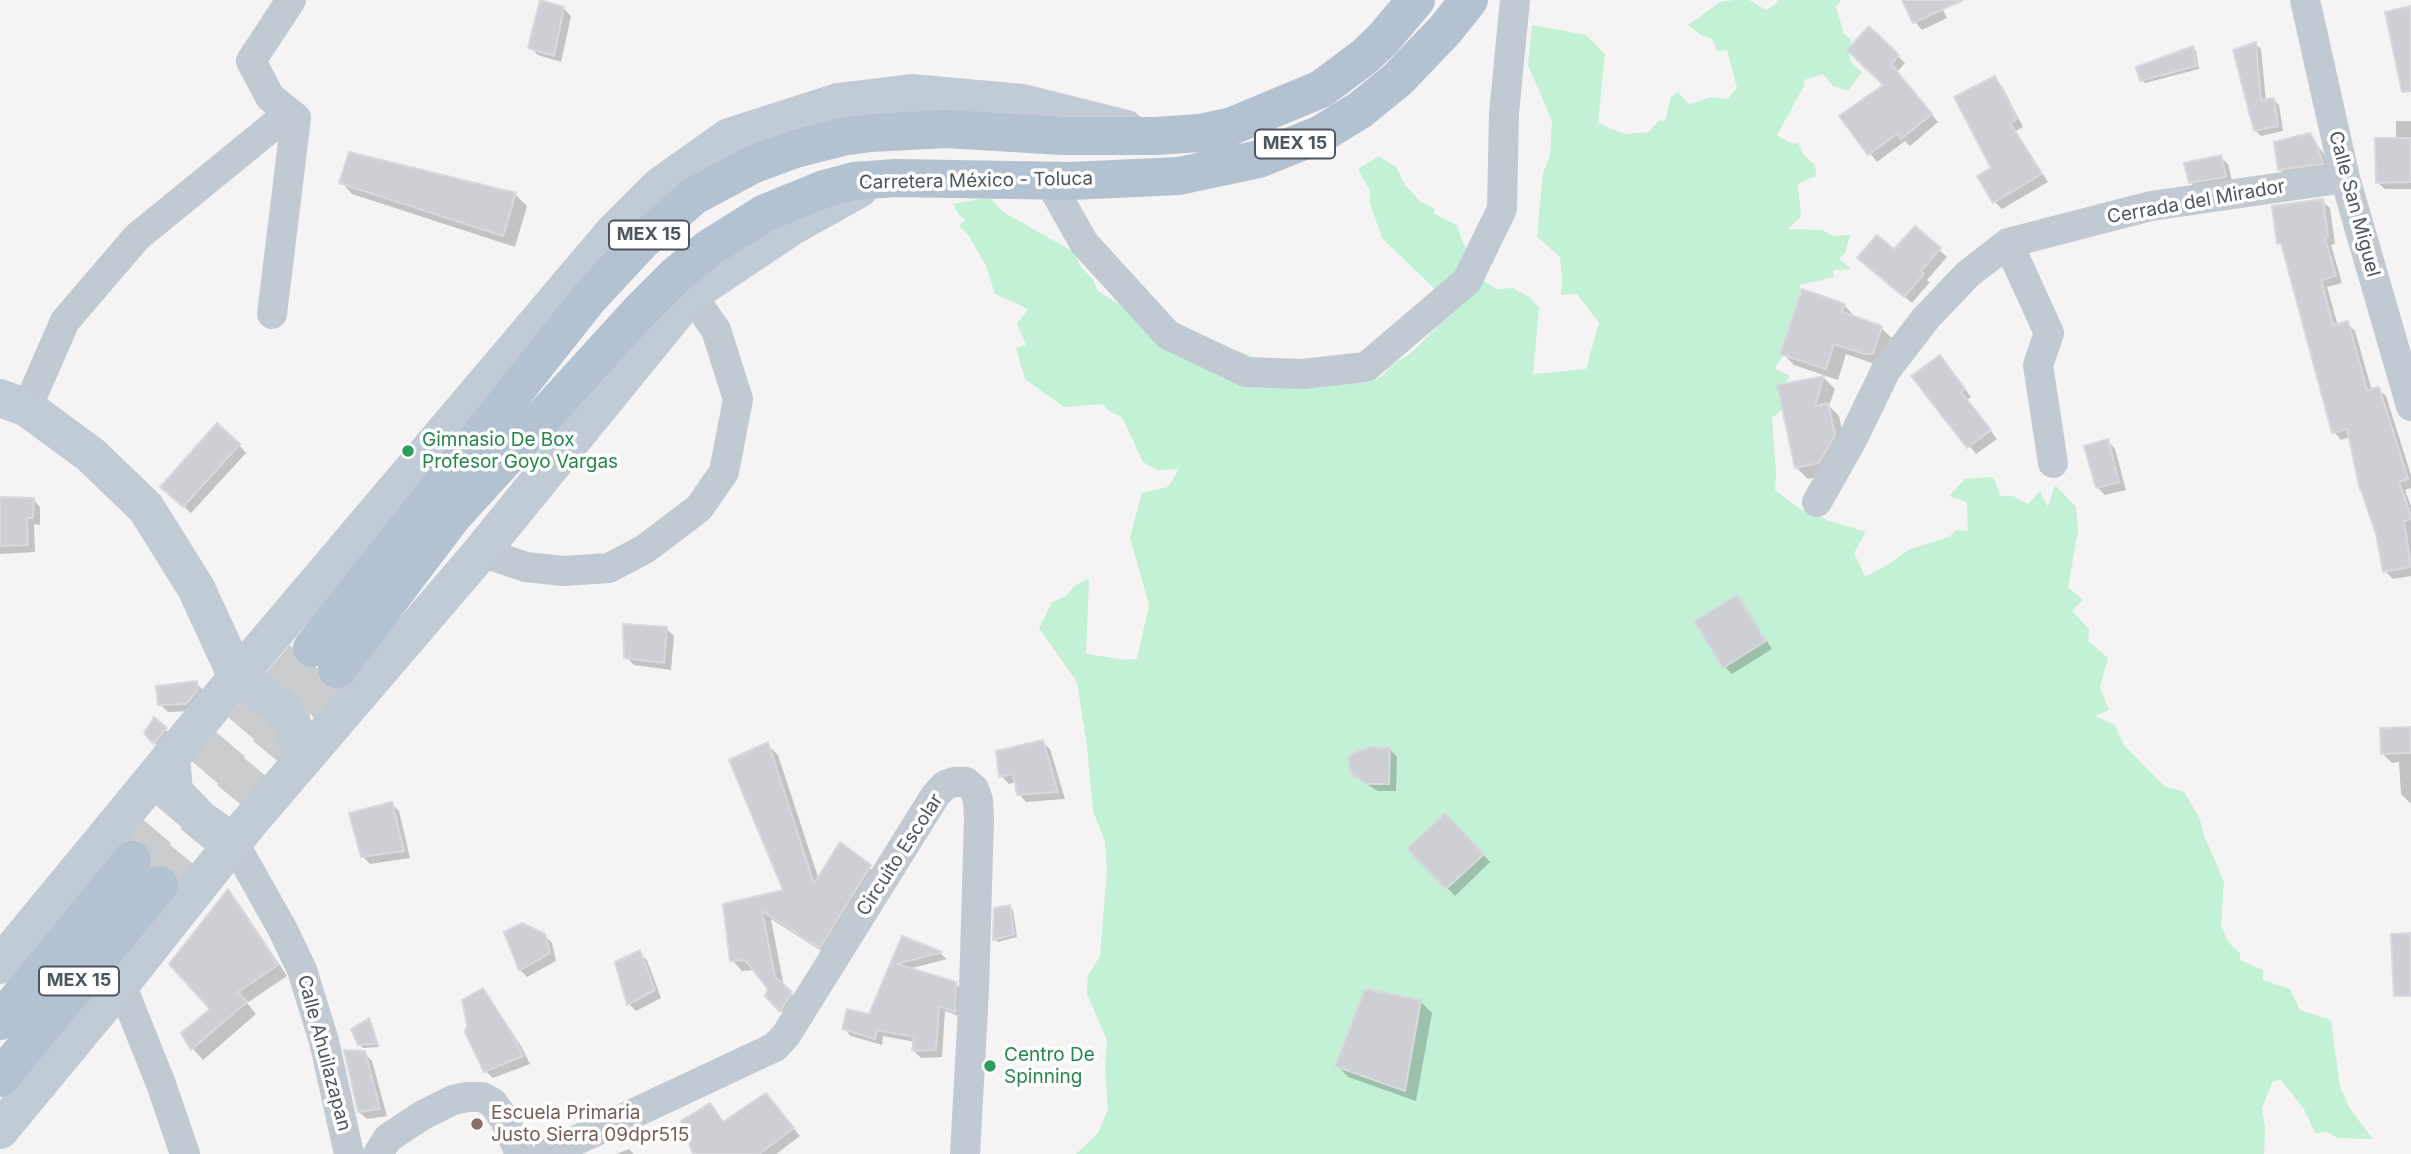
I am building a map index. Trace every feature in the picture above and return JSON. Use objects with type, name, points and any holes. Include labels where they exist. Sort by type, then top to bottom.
[{"type":"main road","name":"Carretera México - Toluca","points":[[1416,0],[1364,57],[1321,89],[1232,126],[1200,133],[1155,136],[1062,136],[946,129],[891,130],[806,146],[752,165],[694,196],[641,242],[589,298],[325,659],[639,312],[675,276],[709,248],[765,213],[824,189],[853,181],[1049,181],[1179,176],[1259,159],[1321,134],[1360,110],[1397,80],[1445,30],[1469,0]]},
{"type":"main road","name":"MEX 15","points":[[0,1021],[145,873],[0,1077]]},
{"type":"street","points":[[272,314],[296,118],[270,97],[251,61],[291,0]]},
{"type":"street","points":[[1049,181],[1084,243],[1168,335],[1246,372],[1302,374],[1366,367],[1467,281],[1502,209],[1504,113],[1515,0]]},
{"type":"street","name":"Calle San Miguel","points":[[2305,0],[2344,178],[2411,406]]},
{"type":"street","points":[[0,965],[237,677],[613,233],[660,186],[729,137],[838,102],[911,93],[1022,103],[1155,136]]},
{"type":"street","points":[[289,113],[137,237],[65,321],[14,403],[91,456],[146,508],[196,588],[237,677],[279,706],[291,720],[304,759]]},
{"type":"street","name":"Cerrada del Mirador","points":[[1817,502],[1852,440],[1886,370],[1926,318],[1968,274],[2008,243],[2151,206],[2344,178]]},
{"type":"street","points":[[0,1130],[233,843],[481,552],[691,294],[791,227],[877,179]]},
{"type":"street","points":[[2008,243],[2049,333],[2038,365],[2053,463]]},
{"type":"street","points":[[481,552],[526,566],[563,571],[609,568],[646,549],[699,508],[724,472],[738,399],[716,330],[691,294]]},
{"type":"street","points":[[172,756],[174,792],[200,819],[233,843]]},
{"type":"street","name":"Circuito Escolar","points":[[547,1154],[775,1046],[786,1035],[935,796],[945,785],[966,782],[974,789],[978,800],[979,830],[965,1154]]},
{"type":"street","name":"Calle Ahuilazapan","points":[[233,843],[283,930],[302,970],[324,1041],[349,1154]]},
{"type":"street","points":[[121,984],[186,1154]]},
{"type":"street","points":[[378,1154],[388,1138],[423,1115],[453,1100],[467,1097],[482,1097],[494,1103],[520,1154]]},
{"type":"green space","points":[[1749,0],[1766,10],[1778,0],[1841,0],[1836,7],[1844,34],[1851,39],[1849,55],[1853,65],[1862,72],[1848,91],[1833,86],[1823,74],[1804,80],[1804,86],[1777,135],[1792,144],[1798,143],[1804,155],[1815,165],[1816,176],[1798,184],[1801,217],[1788,229],[1822,230],[1833,236],[1850,235],[1845,253],[1839,259],[1851,269],[1833,270],[1834,277],[1799,285],[1810,306],[1775,369],[1790,376],[1779,396],[1788,405],[1772,418],[1775,490],[1799,508],[1866,532],[1854,553],[1865,577],[1910,549],[1949,537],[1956,530],[1968,531],[1967,502],[1949,496],[1965,479],[1993,477],[2001,496],[2013,496],[2028,504],[2040,491],[2048,507],[2055,485],[2076,507],[2078,531],[2068,587],[2083,600],[2072,611],[2089,629],[2088,641],[2108,658],[2100,687],[2109,710],[2095,716],[2115,725],[2124,745],[2164,786],[2184,792],[2199,817],[2224,882],[2221,926],[2229,943],[2240,953],[2240,960],[2263,970],[2263,980],[2290,989],[2300,1010],[2331,1020],[2340,1087],[2350,1109],[2373,1139],[2338,1138],[2327,1132],[2315,1133],[2304,1109],[2281,1080],[2273,1081],[2262,1108],[2265,1127],[2264,1154],[1076,1154],[1098,1133],[1108,1110],[1105,1068],[1107,1040],[1087,994],[1088,976],[1100,956],[1107,869],[1105,842],[1093,811],[1077,682],[1039,628],[1052,602],[1066,596],[1075,585],[1089,579],[1086,654],[1137,659],[1149,605],[1130,537],[1142,493],[1168,487],[1179,469],[1158,470],[1143,462],[1122,417],[1109,411],[1103,404],[1064,407],[1025,379],[1016,348],[1026,345],[1017,324],[1028,309],[995,294],[987,268],[969,236],[959,226],[965,220],[953,204],[989,197],[1003,212],[1074,252],[1098,291],[1152,325],[1244,353],[1303,380],[1368,383],[1382,376],[1392,365],[1411,353],[1445,319],[1437,291],[1382,238],[1370,203],[1370,191],[1358,169],[1379,156],[1396,167],[1405,185],[1421,202],[1434,208],[1434,214],[1457,225],[1463,243],[1480,268],[1468,272],[1497,289],[1513,288],[1530,297],[1539,308],[1533,374],[1586,369],[1599,323],[1577,294],[1561,295],[1560,257],[1537,237],[1543,173],[1550,156],[1552,121],[1528,65],[1532,25],[1586,35],[1605,54],[1598,123],[1624,134],[1649,132],[1659,120],[1665,121],[1671,97],[1678,92],[1689,105],[1711,97],[1728,99],[1737,88],[1727,50],[1717,51],[1712,39],[1699,34],[1688,25],[1720,2]]},
{"type":"building","points":[[540,0],[564,7],[554,56],[528,48]]},
{"type":"building","points":[[1902,0],[1963,0],[1913,23]]},
{"type":"building","points":[[2411,6],[2411,91],[2402,92],[2385,12]]},
{"type":"building","points":[[1869,26],[1899,55],[1891,64],[1932,114],[1901,139],[1897,134],[1868,155],[1839,116],[1883,85],[1847,50]]},
{"type":"building","points":[[2256,42],[2261,100],[2274,98],[2278,126],[2254,131],[2233,50]]},
{"type":"building","points":[[2193,46],[2196,66],[2140,81],[2136,67]]},
{"type":"building","points":[[1995,76],[2017,119],[2010,123],[2042,174],[1993,203],[1977,176],[1991,168],[1954,97]]},
{"type":"building","points":[[2310,133],[2323,164],[2278,170],[2274,142]]},
{"type":"building","points":[[2375,138],[2411,138],[2411,182],[2376,183]]},
{"type":"building","points":[[349,152],[516,193],[503,236],[339,183]]},
{"type":"building","points":[[2221,155],[2226,177],[2189,183],[2184,163]]},
{"type":"building","points":[[2323,199],[2328,237],[2325,238],[2336,276],[2321,280],[2333,325],[2348,321],[2367,390],[2379,387],[2408,479],[2399,482],[2411,516],[2411,519],[2404,521],[2411,567],[2383,572],[2376,534],[2360,490],[2347,429],[2332,433],[2281,243],[2277,244],[2272,206]]},
{"type":"building","points":[[1915,226],[1941,248],[1921,271],[1924,274],[1904,297],[1857,258],[1877,235],[1894,249]]},
{"type":"building","points":[[1802,289],[1845,304],[1842,312],[1882,326],[1873,354],[1864,354],[1834,344],[1826,369],[1780,354]]},
{"type":"building","points":[[1940,355],[1965,389],[1961,392],[1991,430],[1967,448],[1911,376]]},
{"type":"building","points":[[1824,376],[1815,406],[1828,403],[1835,435],[1819,463],[1795,468],[1777,385]]},
{"type":"building","points":[[217,423],[240,444],[183,507],[160,487]]},
{"type":"building","points":[[2108,439],[2119,482],[2096,488],[2084,446]]},
{"type":"building","points":[[0,497],[34,498],[33,518],[27,518],[28,545],[0,546]]},
{"type":"building","points":[[1737,595],[1766,641],[1723,668],[1694,621]]},
{"type":"building","points":[[623,624],[667,627],[664,663],[624,658]]},
{"type":"building","points":[[197,681],[198,690],[186,704],[158,705],[156,686]]},
{"type":"building","points":[[154,717],[167,728],[153,744],[144,733]]},
{"type":"building","points":[[2411,727],[2411,753],[2381,754],[2380,728]]},
{"type":"building","points":[[1043,740],[1058,792],[1017,795],[1013,774],[999,777],[996,751]]},
{"type":"building","points":[[768,742],[814,884],[840,842],[871,865],[820,948],[762,911],[775,977],[792,992],[780,1012],[765,996],[768,989],[745,960],[730,961],[723,904],[783,890],[729,760]]},
{"type":"building","points":[[1368,747],[1390,748],[1389,784],[1368,784],[1351,774],[1348,756]]},
{"type":"building","points":[[392,802],[404,851],[361,857],[349,813]]},
{"type":"building","points":[[1445,813],[1484,854],[1446,889],[1407,849]]},
{"type":"building","points":[[228,889],[278,965],[238,992],[247,1002],[191,1050],[181,1033],[210,1009],[169,964]]},
{"type":"building","points":[[1010,905],[1014,934],[993,940],[994,908]]},
{"type":"building","points":[[522,923],[545,934],[550,953],[519,971],[504,932]]},
{"type":"building","points":[[2411,933],[2411,996],[2394,996],[2391,934]]},
{"type":"building","points":[[902,936],[942,952],[897,964],[956,982],[955,1012],[939,1006],[936,1050],[912,1051],[914,1037],[877,1030],[875,1039],[842,1029],[847,1009],[869,1014]]},
{"type":"building","points":[[640,950],[655,990],[627,1005],[615,962]]},
{"type":"building","points":[[483,988],[523,1056],[484,1072],[465,1032],[467,1025],[462,1000]]},
{"type":"building","points":[[1365,989],[1421,1000],[1405,1091],[1335,1066]]},
{"type":"building","points":[[369,1018],[377,1044],[358,1045],[351,1029]]},
{"type":"building","points":[[344,1050],[365,1051],[380,1109],[358,1112]]},
{"type":"building","points":[[766,1093],[794,1128],[759,1154],[693,1154],[681,1121],[710,1103],[723,1122]]},
{"type":"tunnel","points":[[132,860],[312,648]]},
{"type":"tunnel","points":[[159,885],[337,669]]},
{"type":"place","name":"Gimnasio De Box Profesor Goyo Vargas","points":[[408,451]]},
{"type":"place","name":"Centro De Spinning","points":[[990,1066]]},
{"type":"place","name":"Escuela Primaria Justo Sierra 09dpr515","points":[[477,1124]]}]
